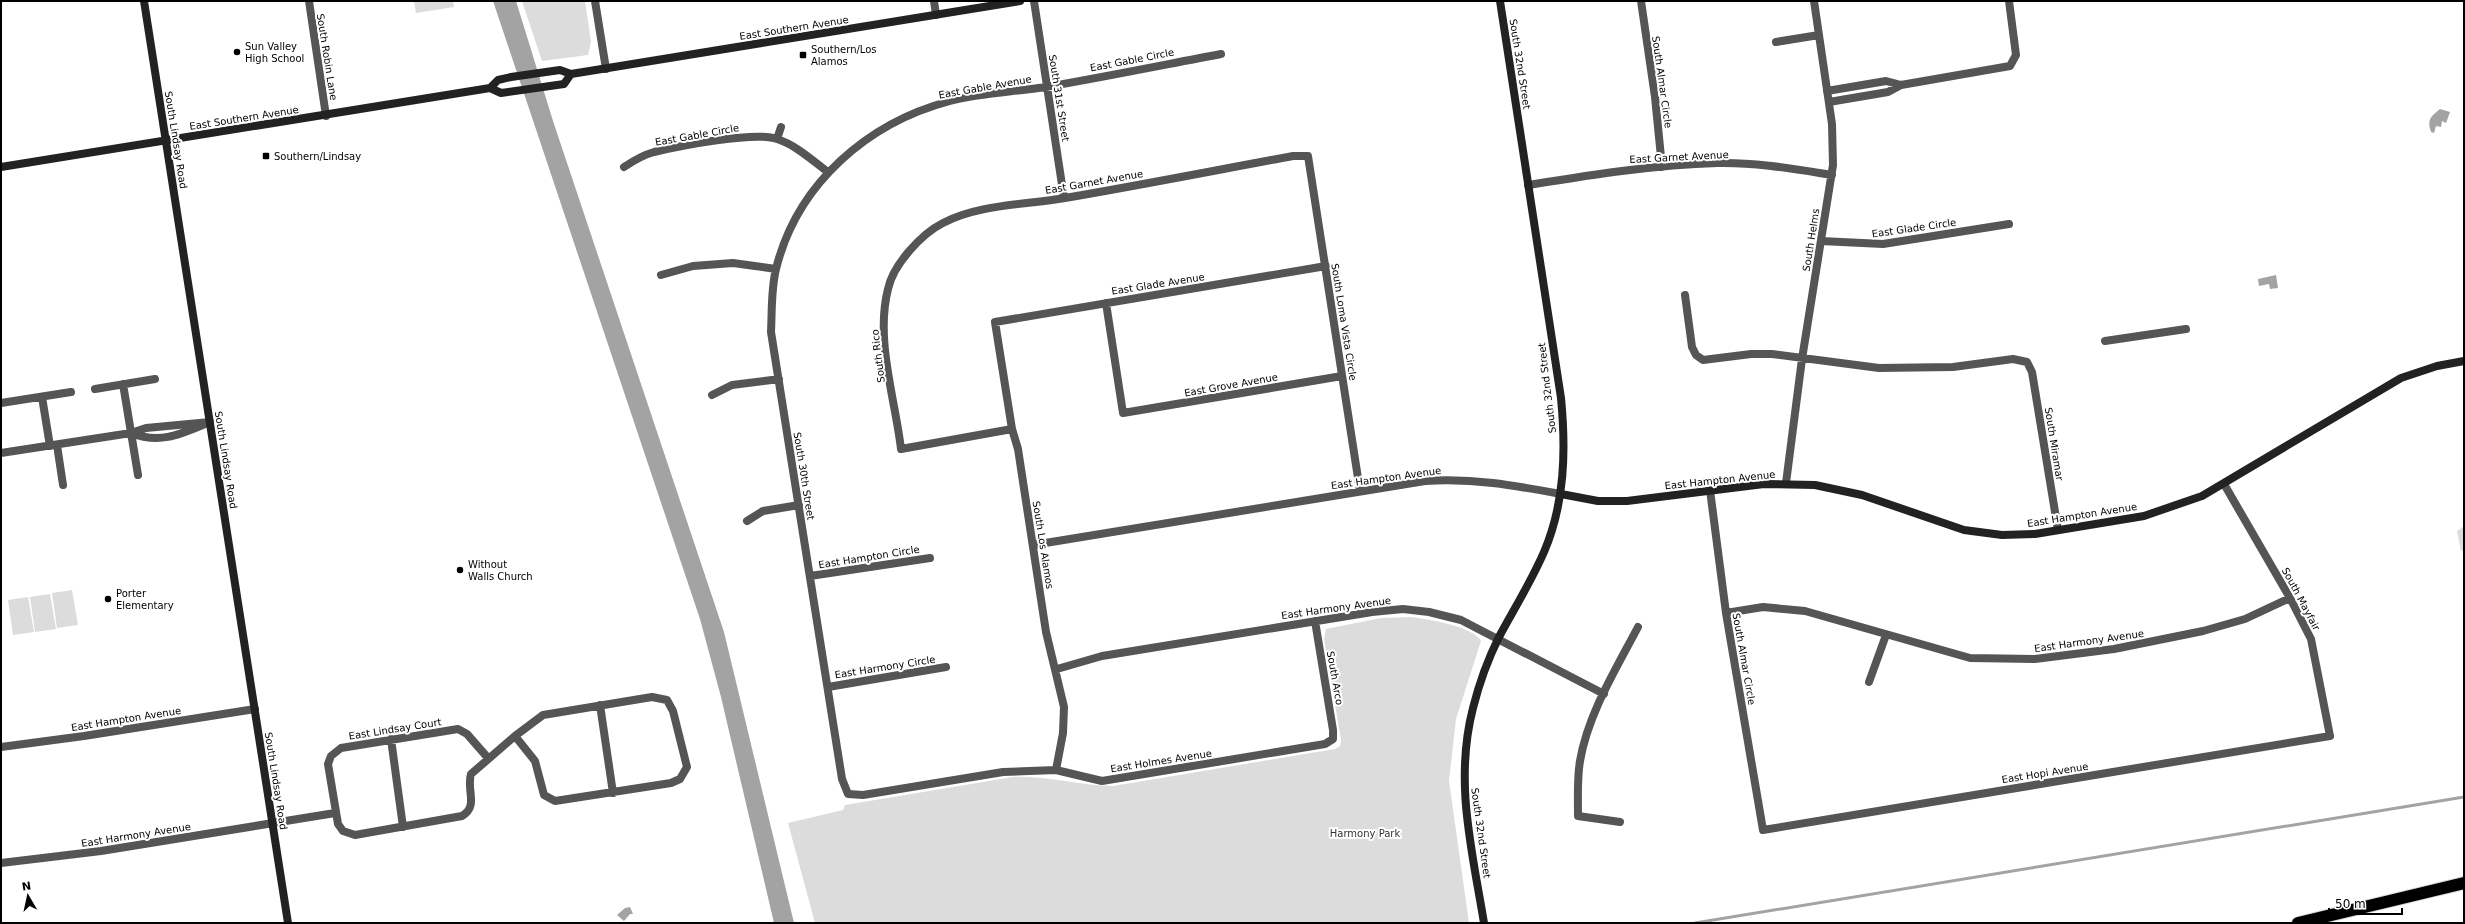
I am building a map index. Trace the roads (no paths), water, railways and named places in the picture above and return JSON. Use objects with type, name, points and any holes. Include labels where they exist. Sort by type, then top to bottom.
[{"type":"highway","points":[[2298,923],[2464,883]]},
{"type":"main road","name":"South Lindsay Road","points":[[144,1],[288,923]]},
{"type":"main road","name":"East Southern Avenue","points":[[1,167],[326,116],[490,88],[498,80],[539,73],[560,70],[571,74],[606,69],[1020,1]]},
{"type":"main road","name":"South 32nd Street","points":[[1484,923],[1464,801],[1463,771],[1473,709],[1482,679],[1498,639],[1532,578],[1544,551],[1561,494],[1564,458],[1561,404],[1500,1]]},
{"type":"main road","name":"East Southern Avenue","points":[[490,88],[501,94],[564,84],[571,74]]},
{"type":"main road","name":"East Hampton Avenue","points":[[1561,494],[1598,501],[1627,501],[1710,490],[1786,483],[1815,485],[1862,495],[1981,534],[2035,534],[2144,516],[2176,507],[2202,496],[2224,484],[2401,378],[2417,372],[2464,361]]},
{"type":"street","name":"South Robin Lane","points":[[309,1],[326,116]]},
{"type":"street","points":[[595,1],[606,69]]},
{"type":"street","points":[[934,1],[936,15]]},
{"type":"street","name":"South 31st Street","points":[[1034,1],[1064,198]]},
{"type":"street","name":"South Almar Circle","points":[[1640,1],[1655,97],[1662,167]]},
{"type":"street","name":"South Helms","points":[[1786,483],[1802,359],[1832,175],[1833,134],[1814,1]]},
{"type":"street","points":[[1828,91],[1886,81],[1901,84],[2002,69],[2013,63],[2016,51],[2009,1]]},
{"type":"street","points":[[1776,42],[1819,36]]},
{"type":"street","name":"East Gable Circle","points":[[1046,87],[1221,54]]},
{"type":"street","points":[[1829,102],[1888,92],[1901,84]]},
{"type":"street","name":"East Gable Avenue","points":[[828,172],[873,133],[918,112],[951,101],[1046,87]]},
{"type":"street","points":[[777,139],[781,127]]},
{"type":"street","name":"East Gable Circle","points":[[624,167],[653,152],[742,137],[777,139],[800,151],[828,172]]},
{"type":"street","name":"East Garnet Avenue","points":[[901,263],[917,242],[943,223],[970,213],[1064,198],[1293,156],[1308,156]]},
{"type":"street","name":"South Loma Vista Circle","points":[[1308,156],[1360,491]]},
{"type":"street","name":"East Garnet Avenue","points":[[1528,185],[1662,167],[1725,164],[1774,166],[1832,175]]},
{"type":"street","name":"South 30th Street","points":[[828,172],[791,228],[776,269],[771,332],[842,779],[848,794]]},
{"type":"street","name":"East Glade Circle","points":[[1821,241],[1862,245],[1888,244],[2009,224]]},
{"type":"street","points":[[661,275],[693,266],[733,262],[776,269]]},
{"type":"street","name":"South Rico","points":[[901,263],[888,288],[883,314],[887,356],[901,449],[1012,429]]},
{"type":"street","name":"East Glade Avenue","points":[[995,322],[1326,266]]},
{"type":"street","points":[[1685,295],[1692,347],[1699,358],[1712,359],[1762,354],[1802,359]]},
{"type":"street","name":"East Grove Avenue","points":[[1106,303],[1123,413],[1342,376]]},
{"type":"street","name":"South Los Alamos","points":[[995,322],[1012,429],[1018,449],[1046,632],[1064,707],[1063,733],[1056,770]]},
{"type":"street","points":[[2105,341],[2186,329]]},
{"type":"street","name":"South Miramar","points":[[1802,359],[1859,367],[1905,369],[1958,367],[2013,359],[2027,362],[2032,372],[2058,530]]},
{"type":"street","points":[[712,395],[732,385],[779,379]]},
{"type":"street","points":[[95,389],[155,380]]},
{"type":"street","points":[[124,384],[138,475]]},
{"type":"street","points":[[1,403],[71,392]]},
{"type":"street","points":[[42,397],[63,485]]},
{"type":"street","points":[[1,453],[131,433],[157,427],[210,422]]},
{"type":"street","points":[[131,433],[148,440],[180,434],[210,422]]},
{"type":"street","points":[[157,427],[158,438]]},
{"type":"street","name":"East Hampton Avenue","points":[[1033,545],[1425,481],[1457,479],[1490,481],[1561,494]]},
{"type":"street","name":"South Mayfair","points":[[2224,484],[2290,598],[2310,639],[2330,736]]},
{"type":"street","name":"South Almar Circle","points":[[1710,490],[1726,613],[1763,830]]},
{"type":"street","points":[[747,522],[763,511],[799,505]]},
{"type":"street","name":"East Hampton Circle","points":[[810,576],[930,558]]},
{"type":"street","name":"East Harmony Avenue","points":[[1726,613],[1763,607],[1805,611],[1970,658],[2035,659],[2114,649],[2203,631],[2245,619],[2290,598]]},
{"type":"street","name":"East Harmony Avenue","points":[[1056,669],[1102,656],[1372,612],[1403,609],[1429,612],[1461,620],[1604,694]]},
{"type":"street","name":"South Arco","points":[[1315,621],[1333,738]]},
{"type":"street","points":[[1620,822],[1578,816],[1580,762],[1586,739],[1604,694],[1638,627]]},
{"type":"street","points":[[1869,682],[1886,635]]},
{"type":"street","name":"East Harmony Circle","points":[[828,687],[946,667]]},
{"type":"street","name":"East Lindsay Court","points":[[488,758],[467,734],[458,729],[345,746],[331,756],[328,767],[335,813],[340,828],[351,834],[457,818],[465,814],[471,804],[469,783],[471,774],[515,736],[544,715],[652,697],[667,700],[674,711],[687,767],[680,779],[672,783],[613,792]]},
{"type":"street","points":[[515,736],[535,761],[541,790],[547,798],[560,801],[613,792],[600,705]]},
{"type":"street","name":"East Hampton Avenue","points":[[1,747],[77,738],[255,709]]},
{"type":"street","name":"East Hopi Avenue","points":[[1763,830],[2330,736]]},
{"type":"street","name":"East Holmes Avenue","points":[[848,794],[863,795],[1003,772],[1056,770],[1102,781],[1325,744],[1333,738]]},
{"type":"street","points":[[391,739],[403,827]]},
{"type":"street","points":[[273,823],[335,813]]},
{"type":"street","name":"East Harmony Avenue","points":[[1,863],[101,851],[273,823]]},
{"type":"waterway","points":[[1695,923],[2464,797]]},
{"type":"place","name":"Sun Valley High School","points":[[237,52]]},
{"type":"place","name":"Southern/Los Alamos","points":[[803,55]]},
{"type":"place","name":"Southern/Lindsay","points":[[266,156]]},
{"type":"place","name":"Without Walls Church","points":[[460,570]]},
{"type":"place","name":"Porter Elementary","points":[[108,599]]},
{"type":"park label","name":"Harmony Park","points":[[1365,833]]}]
